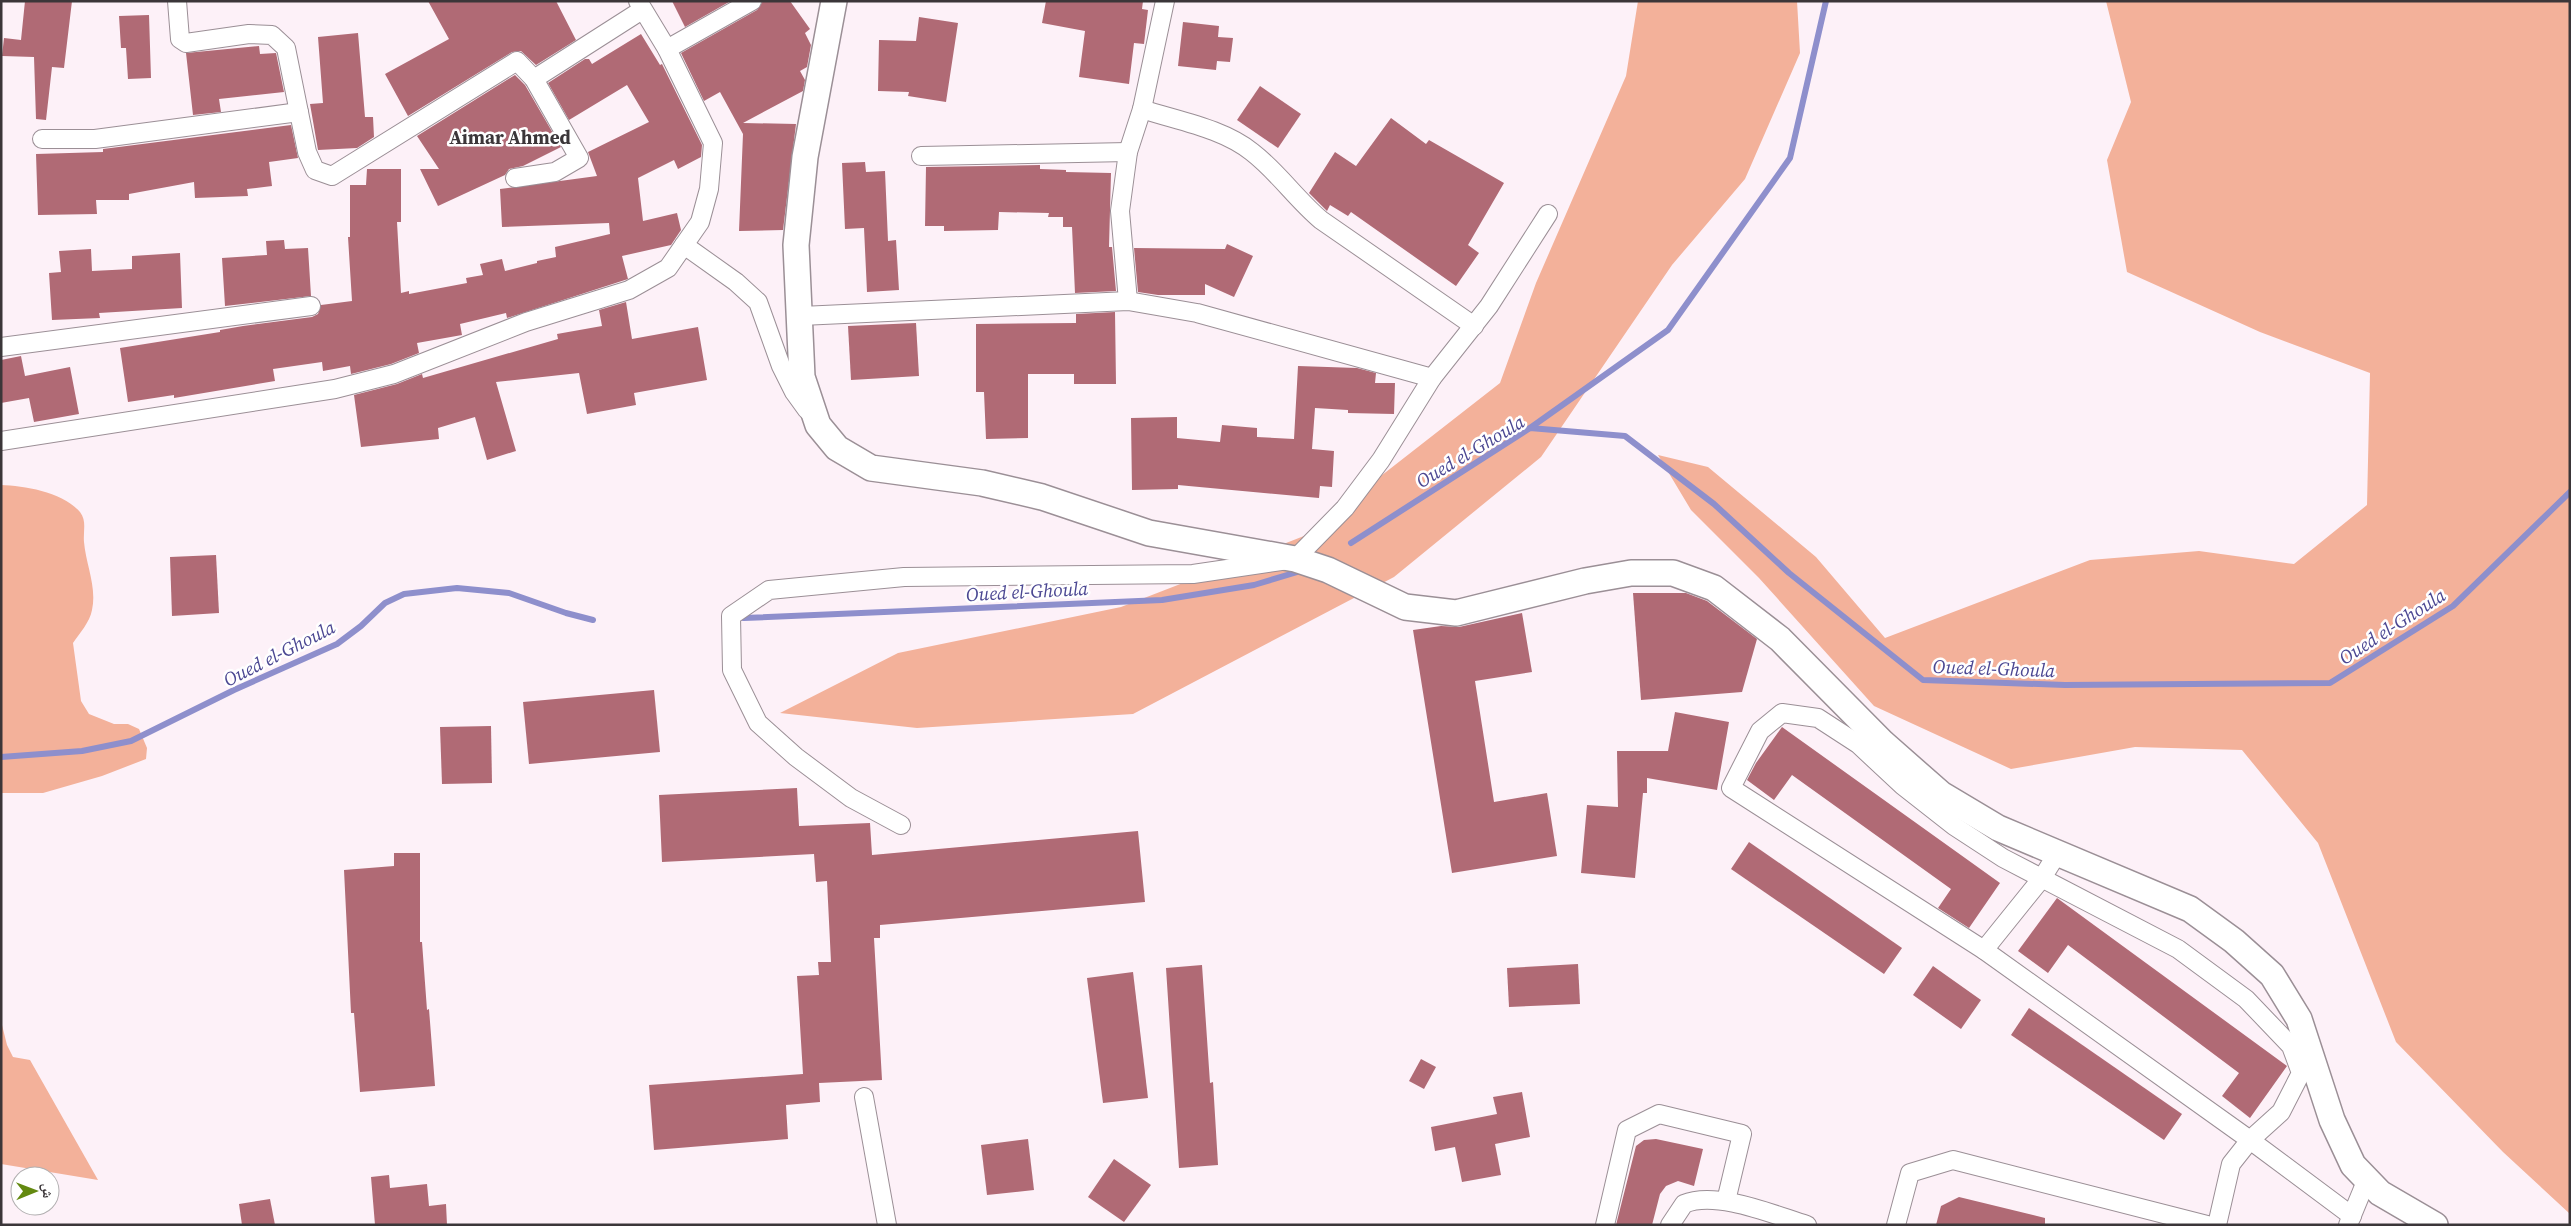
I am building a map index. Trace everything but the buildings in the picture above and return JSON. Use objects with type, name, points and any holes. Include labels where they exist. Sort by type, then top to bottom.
[{"type":"main road","points":[[834,1],[805,157],[797,236],[802,377],[818,425],[837,448],[871,468],[982,483],[1042,497],[1149,533],[1295,559],[1328,570],[1405,607],[1456,613],[1585,581],[1631,573],[1673,573],[1714,588],[1780,639],[1883,743],[1941,794],[1998,828],[2190,909],[2234,941],[2272,976],[2299,1019],[2332,1120],[2353,1165],[2380,1193],[2435,1225]]},
{"type":"street","points":[[177,1],[180,38],[186,43],[249,34],[272,35],[286,48],[307,152],[315,170],[332,176],[517,61],[534,80],[579,158],[555,172],[514,178]]},
{"type":"street","points":[[667,49],[752,1]]},
{"type":"street","points":[[1128,301],[1120,210],[1128,152],[1142,109],[1165,1]]},
{"type":"street","points":[[1,441],[335,389],[394,374],[526,322],[628,290],[668,268],[700,222],[709,189],[713,143],[667,49],[640,6],[534,80]]},
{"type":"street","points":[[1142,109],[1213,131],[1252,151],[1298,200],[1321,220],[1474,326]]},
{"type":"street","points":[[42,139],[95,139],[299,112]]},
{"type":"street","points":[[921,156],[1128,152]]},
{"type":"street","points":[[901,825],[851,798],[796,757],[758,723],[732,670],[731,616],[769,590],[904,577],[1193,574],[1295,559],[1345,508],[1381,460],[1432,378],[1474,326],[1517,266],[1548,214]]},
{"type":"street","points":[[684,245],[736,282],[758,302],[781,366],[794,392],[818,425]]},
{"type":"street","points":[[801,316],[1128,301],[1197,313],[1432,378]]},
{"type":"street","points":[[1,347],[311,306]]},
{"type":"street","points":[[2217,1225],[2230,1164],[2250,1140],[2281,1112],[2301,1073],[2291,1046],[2246,999],[2178,949],[2003,858],[1954,826],[1904,786],[1858,744],[1818,718],[1782,713],[1760,731],[1731,788],[1984,950],[2250,1140],[2350,1221],[2367,1179]]},
{"type":"street","points":[[1984,950],[2042,878],[2058,854]]},
{"type":"street","points":[[864,1097],[887,1225]]},
{"type":"street","points":[[1605,1225],[1627,1130],[1659,1114],[1742,1134],[1726,1201]]},
{"type":"street","points":[[1896,1225],[1910,1174],[1953,1160],[2207,1225]]},
{"type":"street","points":[[1670,1225],[1676,1212],[1684,1204],[1692,1200],[1726,1201],[1807,1225]]},
{"type":"shaded area","points":[[1638,1],[1797,1],[1800,53],[1745,179],[1672,265],[1541,457],[1394,577],[1133,714],[917,728],[780,713],[898,653],[1121,607],[1304,536],[1500,383],[1536,283],[1626,76]]},
{"type":"shaded area","points":[[2106,1],[2570,1],[2570,1214],[2503,1152],[2396,1042],[2318,843],[2242,750],[2135,747],[2011,769],[1874,706],[1759,578],[1691,510],[1658,455],[1708,467],[1816,557],[1885,638],[2090,560],[2199,551],[2294,564],[2367,505],[2370,373],[2260,332],[2127,272],[2107,160],[2131,102]]},
{"type":"shaded area","points":[[1,485],[43,491],[54,495],[73,505],[82,515],[85,551],[92,584],[93,601],[89,619],[73,643],[81,701],[89,714],[114,724],[128,724],[139,729],[147,748],[146,759],[102,776],[43,793],[1,793]]},
{"type":"shaded area","points":[[1,1021],[7,1045],[13,1057],[30,1060],[98,1180],[60,1174],[60,1166],[13,1166],[1,1164]]},
{"type":"waterway","points":[[1530,428],[1668,330],[1790,158],[1826,1]]},
{"type":"waterway","name":"Oued el-Ghoula","points":[[1351,543],[1530,428],[1625,436],[1714,504],[1789,573],[1923,680],[2065,685],[2330,683],[2453,606],[2570,492]]},
{"type":"waterway","name":"Oued el-Ghoula","points":[[744,618],[1162,600],[1254,585],[1304,570]]},
{"type":"waterway","name":"Oued el-Ghoula","points":[[1,757],[82,751],[131,741],[234,690],[337,644],[361,626],[385,603],[404,594],[457,588],[509,593],[566,613],[593,620]]},
{"type":"district","name":"Aimar Ahmed","points":[[510,137]]}]
